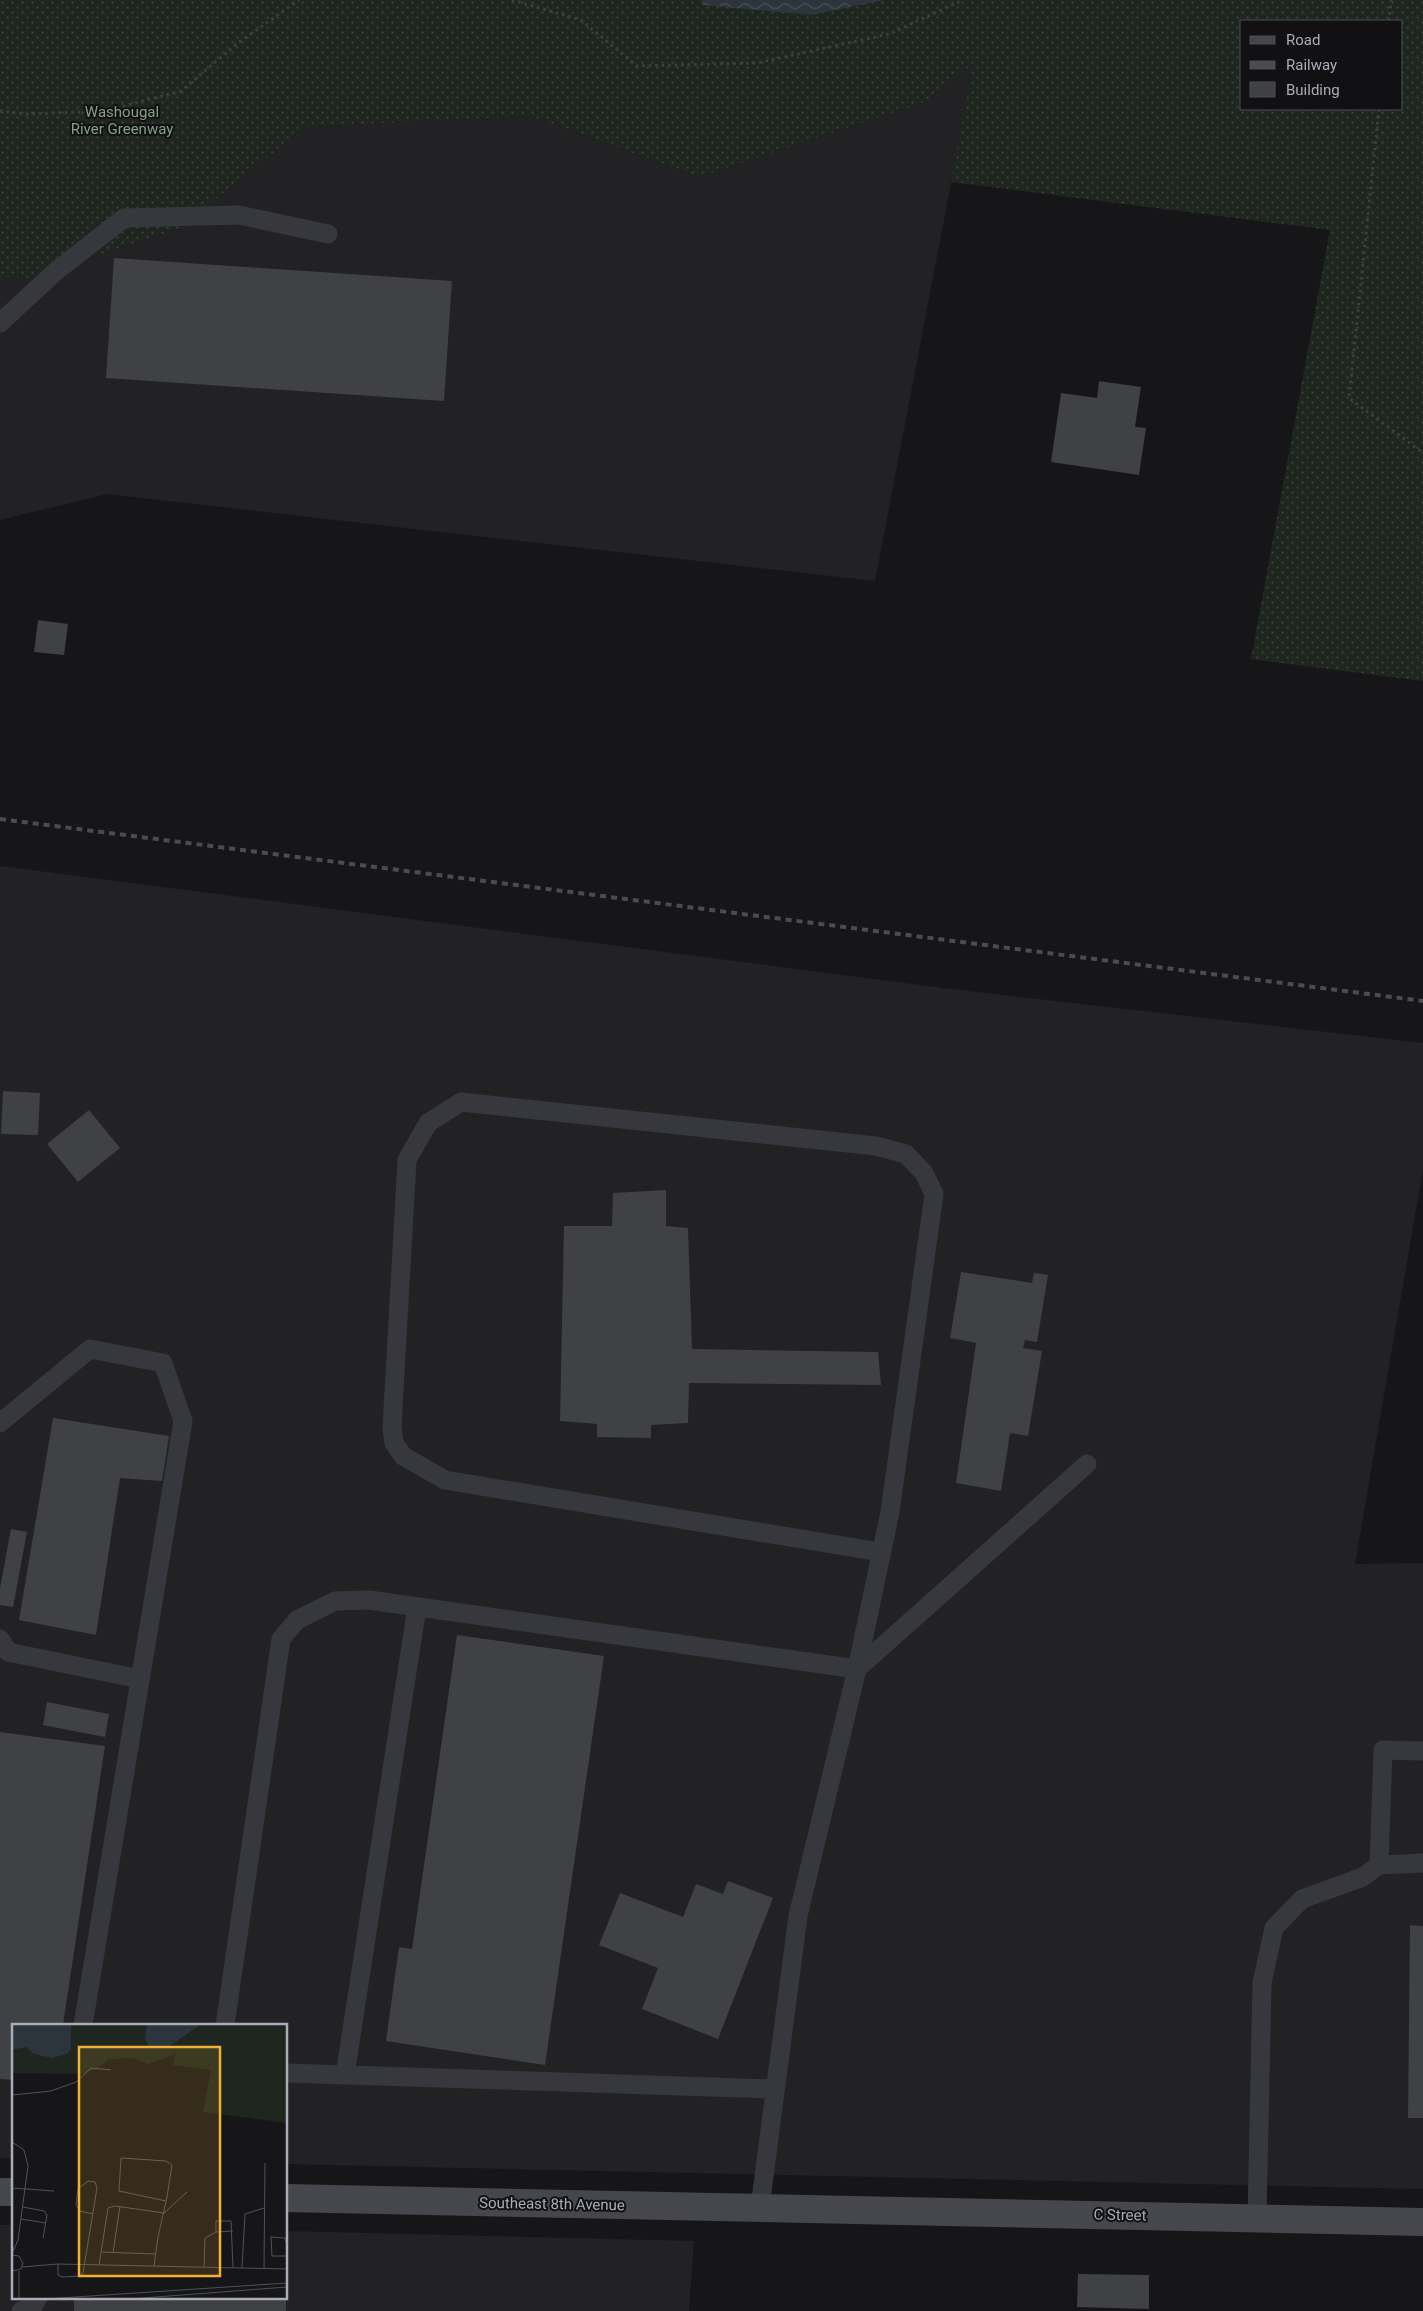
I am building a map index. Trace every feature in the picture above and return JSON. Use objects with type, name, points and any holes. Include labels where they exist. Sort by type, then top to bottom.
[{"type":"main road","name":"Southeast 8th Avenue","points":[[288,2198],[817,2209]]},
{"type":"main road","name":"C Street","points":[[817,2209],[1423,2222]]},
{"type":"lane","points":[[0,323],[55,272],[124,218],[239,215],[328,234]]},
{"type":"lane","points":[[760,2207],[798,1916],[857,1669],[880,1552],[890,1512],[934,1194],[924,1173],[906,1154],[876,1146],[461,1102],[428,1123],[407,1160],[392,1427],[394,1444],[403,1456],[445,1480],[880,1552]]},
{"type":"lane","points":[[0,1423],[90,1349],[163,1364],[183,1421],[83,2024]]},
{"type":"lane","points":[[225,2024],[280,1639],[297,1620],[335,1601],[369,1600],[857,1669],[1087,1464]]},
{"type":"lane","points":[[345,2075],[417,1607]]},
{"type":"lane","points":[[0,1639],[8,1652],[140,1679]]},
{"type":"lane","points":[[1379,1864],[1383,1750],[1423,1751]]},
{"type":"lane","points":[[1258,2218],[1262,1983],[1274,1928],[1302,1899],[1362,1878],[1379,1864],[1423,1863]]},
{"type":"lane","points":[[288,2073],[776,2089]]},
{"type":"lane","points":[[22,2311],[33,2306],[37,2298]]},
{"type":"path","points":[[0,110],[26,114],[106,111],[181,91],[238,43],[299,0]]},
{"type":"path","points":[[512,0],[581,20],[637,66],[757,63],[889,34],[963,0]]},
{"type":"path","points":[[1389,20],[1391,0]]},
{"type":"path","points":[[1379,110],[1349,398],[1423,453]]},
{"type":"shaded area","points":[[974,63],[875,581],[107,494],[0,520],[0,277],[30,278],[180,228],[305,127],[531,116],[699,177],[925,102]]},
{"type":"shaded area","points":[[0,866],[951,989],[1423,1043],[1423,1169],[1355,1564],[1423,1563],[1423,2189],[288,2164],[288,2024],[12,2024],[12,2158],[0,2158]]},
{"type":"shaded area","points":[[0,2225],[12,2225],[12,2298],[288,2298],[288,2231],[694,2241],[689,2311],[0,2311]]},
{"type":"green space","name":"Washougal River Greenway","points":[[0,0],[1423,0],[1423,681],[1251,659],[1330,230],[951,182],[973,64],[925,102],[699,177],[531,116],[305,127],[180,228],[30,278],[0,277]]},
{"type":"water","points":[[701,0],[884,0],[811,15],[703,5]]},
{"type":"building","points":[[114,258],[452,281],[444,401],[106,378]]},
{"type":"building","points":[[1099,381],[1141,387],[1135,427],[1146,428],[1139,475],[1051,462],[1061,393],[1097,398]]},
{"type":"building","points":[[38,620],[68,624],[64,655],[34,652]]},
{"type":"building","points":[[3,1091],[40,1093],[38,1135],[1,1134]]},
{"type":"building","points":[[89,1110],[120,1148],[78,1182],[47,1144]]},
{"type":"building","points":[[666,1190],[666,1226],[688,1228],[692,1349],[878,1352],[881,1385],[689,1383],[688,1423],[651,1425],[651,1438],[597,1437],[597,1424],[560,1421],[564,1226],[612,1226],[613,1193]]},
{"type":"building","points":[[961,1272],[1032,1283],[1034,1273],[1048,1275],[1037,1342],[1025,1340],[1023,1348],[1042,1351],[1028,1436],[1010,1433],[1001,1491],[956,1483],[976,1343],[950,1338]]},
{"type":"building","points":[[53,1418],[169,1436],[162,1481],[120,1478],[96,1635],[19,1620]]},
{"type":"building","points":[[11,1529],[27,1532],[13,1607],[0,1605],[0,1588]]},
{"type":"building","points":[[457,1635],[604,1656],[545,2065],[386,2041],[399,1947],[412,1949]]},
{"type":"building","points":[[47,1702],[109,1714],[105,1737],[43,1725]]},
{"type":"building","points":[[0,1732],[105,1746],[63,2024],[12,2024],[12,2080],[0,2079]]},
{"type":"building","points":[[728,1881],[773,1898],[718,2039],[642,2009],[658,1968],[599,1945],[620,1893],[683,1917],[696,1884],[723,1894]]},
{"type":"building","points":[[1410,1925],[1423,1926],[1423,2118],[1408,2118]]},
{"type":"building","points":[[1078,2274],[1149,2275],[1149,2309],[1077,2307]]},
{"type":"building","points":[[74,2298],[286,2298],[286,2311],[74,2311]]},
{"type":"railway","points":[[0,819],[1423,1001]]}]
